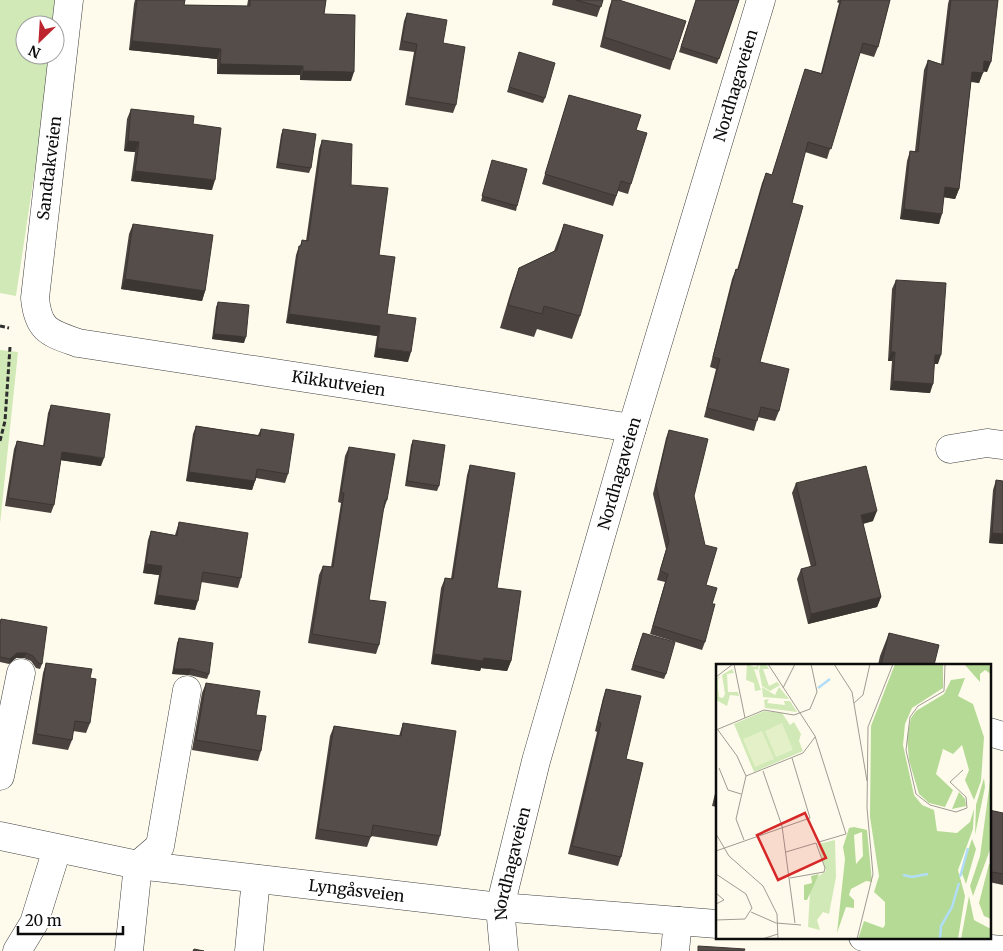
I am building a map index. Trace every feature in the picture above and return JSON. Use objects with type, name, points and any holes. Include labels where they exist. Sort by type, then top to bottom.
[{"type":"street","name":"Sandtakveien","points":[[49,332],[36,312],[35,298],[69,0]]},
{"type":"street","name":"Nordhagaveien","points":[[504,951],[500,907],[536,761],[632,428],[761,0]]},
{"type":"street","name":"Kikkutveien","points":[[49,332],[78,343],[632,428]]},
{"type":"street","points":[[950,449],[987,443],[1003,445]]},
{"type":"street","points":[[0,776],[20,674]]},
{"type":"street","points":[[129,951],[138,866],[160,846],[187,690]]},
{"type":"street","points":[[990,732],[1003,736]]},
{"type":"street","name":"Lyngåsveien","points":[[0,836],[138,866],[500,907],[716,924]]},
{"type":"street","points":[[17,951],[34,923],[57,849]]},
{"type":"street","points":[[249,951],[256,879]]},
{"type":"street","points":[[675,951],[678,921]]},
{"type":"street","points":[[871,938],[964,949],[1003,950]]},
{"type":"path","points":[[0,441],[5,421],[10,347]]},
{"type":"green space","points":[[0,0],[60,0],[57,15],[15,15],[15,65],[51,65],[16,296],[0,293]]},
{"type":"green space","points":[[0,350],[18,352],[0,524]]},
{"type":"building","points":[[137,0],[185,0],[184,5],[250,6],[250,0],[326,0],[324,14],[355,15],[354,72],[303,71],[303,66],[220,64],[221,49],[132,41]]},
{"type":"building","points":[[576,0],[603,0],[601,7]]},
{"type":"building","points":[[612,0],[619,0],[686,21],[673,60],[604,37]]},
{"type":"building","points":[[696,0],[739,0],[719,59],[681,47]]},
{"type":"building","points":[[841,0],[890,0],[878,47],[863,43],[831,149],[808,142],[792,203],[803,206],[760,362],[789,369],[779,411],[761,407],[757,421],[707,408],[720,359],[713,357],[736,269],[738,270],[766,173],[772,175],[805,69],[822,74]]},
{"type":"building","points":[[951,0],[998,0],[991,62],[984,61],[983,73],[972,72],[959,189],[945,187],[942,214],[904,209],[910,151],[918,152],[928,60],[943,65]]},
{"type":"building","points":[[407,13],[447,20],[443,43],[465,47],[456,105],[408,97],[417,44],[402,41]]},
{"type":"building","points":[[519,52],[555,63],[545,98],[509,87]]},
{"type":"building","points":[[569,95],[641,115],[636,130],[647,133],[631,184],[621,181],[616,196],[545,174]]},
{"type":"building","points":[[131,109],[194,116],[193,124],[221,128],[215,180],[135,171],[139,142],[128,141]]},
{"type":"building","points":[[283,129],[316,134],[311,168],[278,163]]},
{"type":"building","points":[[322,140],[352,144],[351,185],[388,188],[379,255],[395,257],[387,314],[416,318],[411,352],[377,348],[380,326],[289,314],[299,246],[301,246],[302,240],[308,241]]},
{"type":"building","points":[[492,160],[527,169],[517,206],[482,196]]},
{"type":"building","points":[[133,224],[213,235],[205,291],[125,279]]},
{"type":"building","points":[[564,224],[603,235],[580,316],[544,306],[542,314],[508,305],[519,268],[557,250]]},
{"type":"building","points":[[896,280],[946,283],[941,355],[935,355],[933,384],[893,381],[895,352],[891,352]]},
{"type":"building","points":[[218,302],[249,305],[246,337],[214,334]]},
{"type":"building","points":[[51,405],[110,414],[104,458],[62,452],[54,505],[8,498],[17,441],[44,446]]},
{"type":"building","points":[[196,426],[260,436],[261,429],[294,434],[288,474],[257,469],[255,481],[189,472]]},
{"type":"building","points":[[669,430],[708,439],[694,496],[705,545],[717,548],[706,585],[717,588],[712,604],[715,604],[705,642],[653,626],[668,574],[660,571],[669,541],[656,485]]},
{"type":"building","points":[[413,440],[445,445],[439,486],[407,481]]},
{"type":"building","points":[[349,447],[395,454],[387,500],[385,500],[369,600],[386,602],[379,645],[312,634],[323,566],[333,567],[344,493],[341,493]]},
{"type":"building","points":[[470,465],[515,473],[497,588],[521,591],[511,661],[484,658],[483,661],[434,654],[445,578],[453,579]]},
{"type":"building","points":[[866,466],[877,511],[861,515],[881,597],[811,614],[801,569],[816,565],[796,483]]},
{"type":"building","points":[[996,480],[1003,481],[1003,534],[992,533]]},
{"type":"building","points":[[179,522],[248,533],[241,578],[203,572],[198,601],[157,595],[162,566],[146,564],[151,531],[177,536]]},
{"type":"building","points":[[1,619],[47,627],[42,664],[26,653],[17,653],[10,659],[0,657]]},
{"type":"building","points":[[643,633],[675,642],[666,674],[633,665]]},
{"type":"building","points":[[889,633],[939,645],[934,664],[881,664]]},
{"type":"building","points":[[179,638],[213,643],[209,674],[191,669],[174,669]]},
{"type":"building","points":[[46,663],[92,669],[90,678],[96,679],[90,723],[75,721],[72,740],[36,734]]},
{"type":"building","points":[[206,683],[260,691],[256,715],[266,716],[261,751],[196,740]]},
{"type":"building","points":[[606,689],[641,696],[626,759],[643,763],[621,857],[572,846],[601,723],[598,722]]},
{"type":"building","points":[[403,723],[456,731],[440,836],[373,825],[371,837],[318,829],[334,726],[401,736]]},
{"type":"building","points":[[990,810],[1003,813],[1003,874],[992,872],[990,878]]},
{"type":"building","points":[[698,946],[745,949],[744,951],[698,951]]}]
